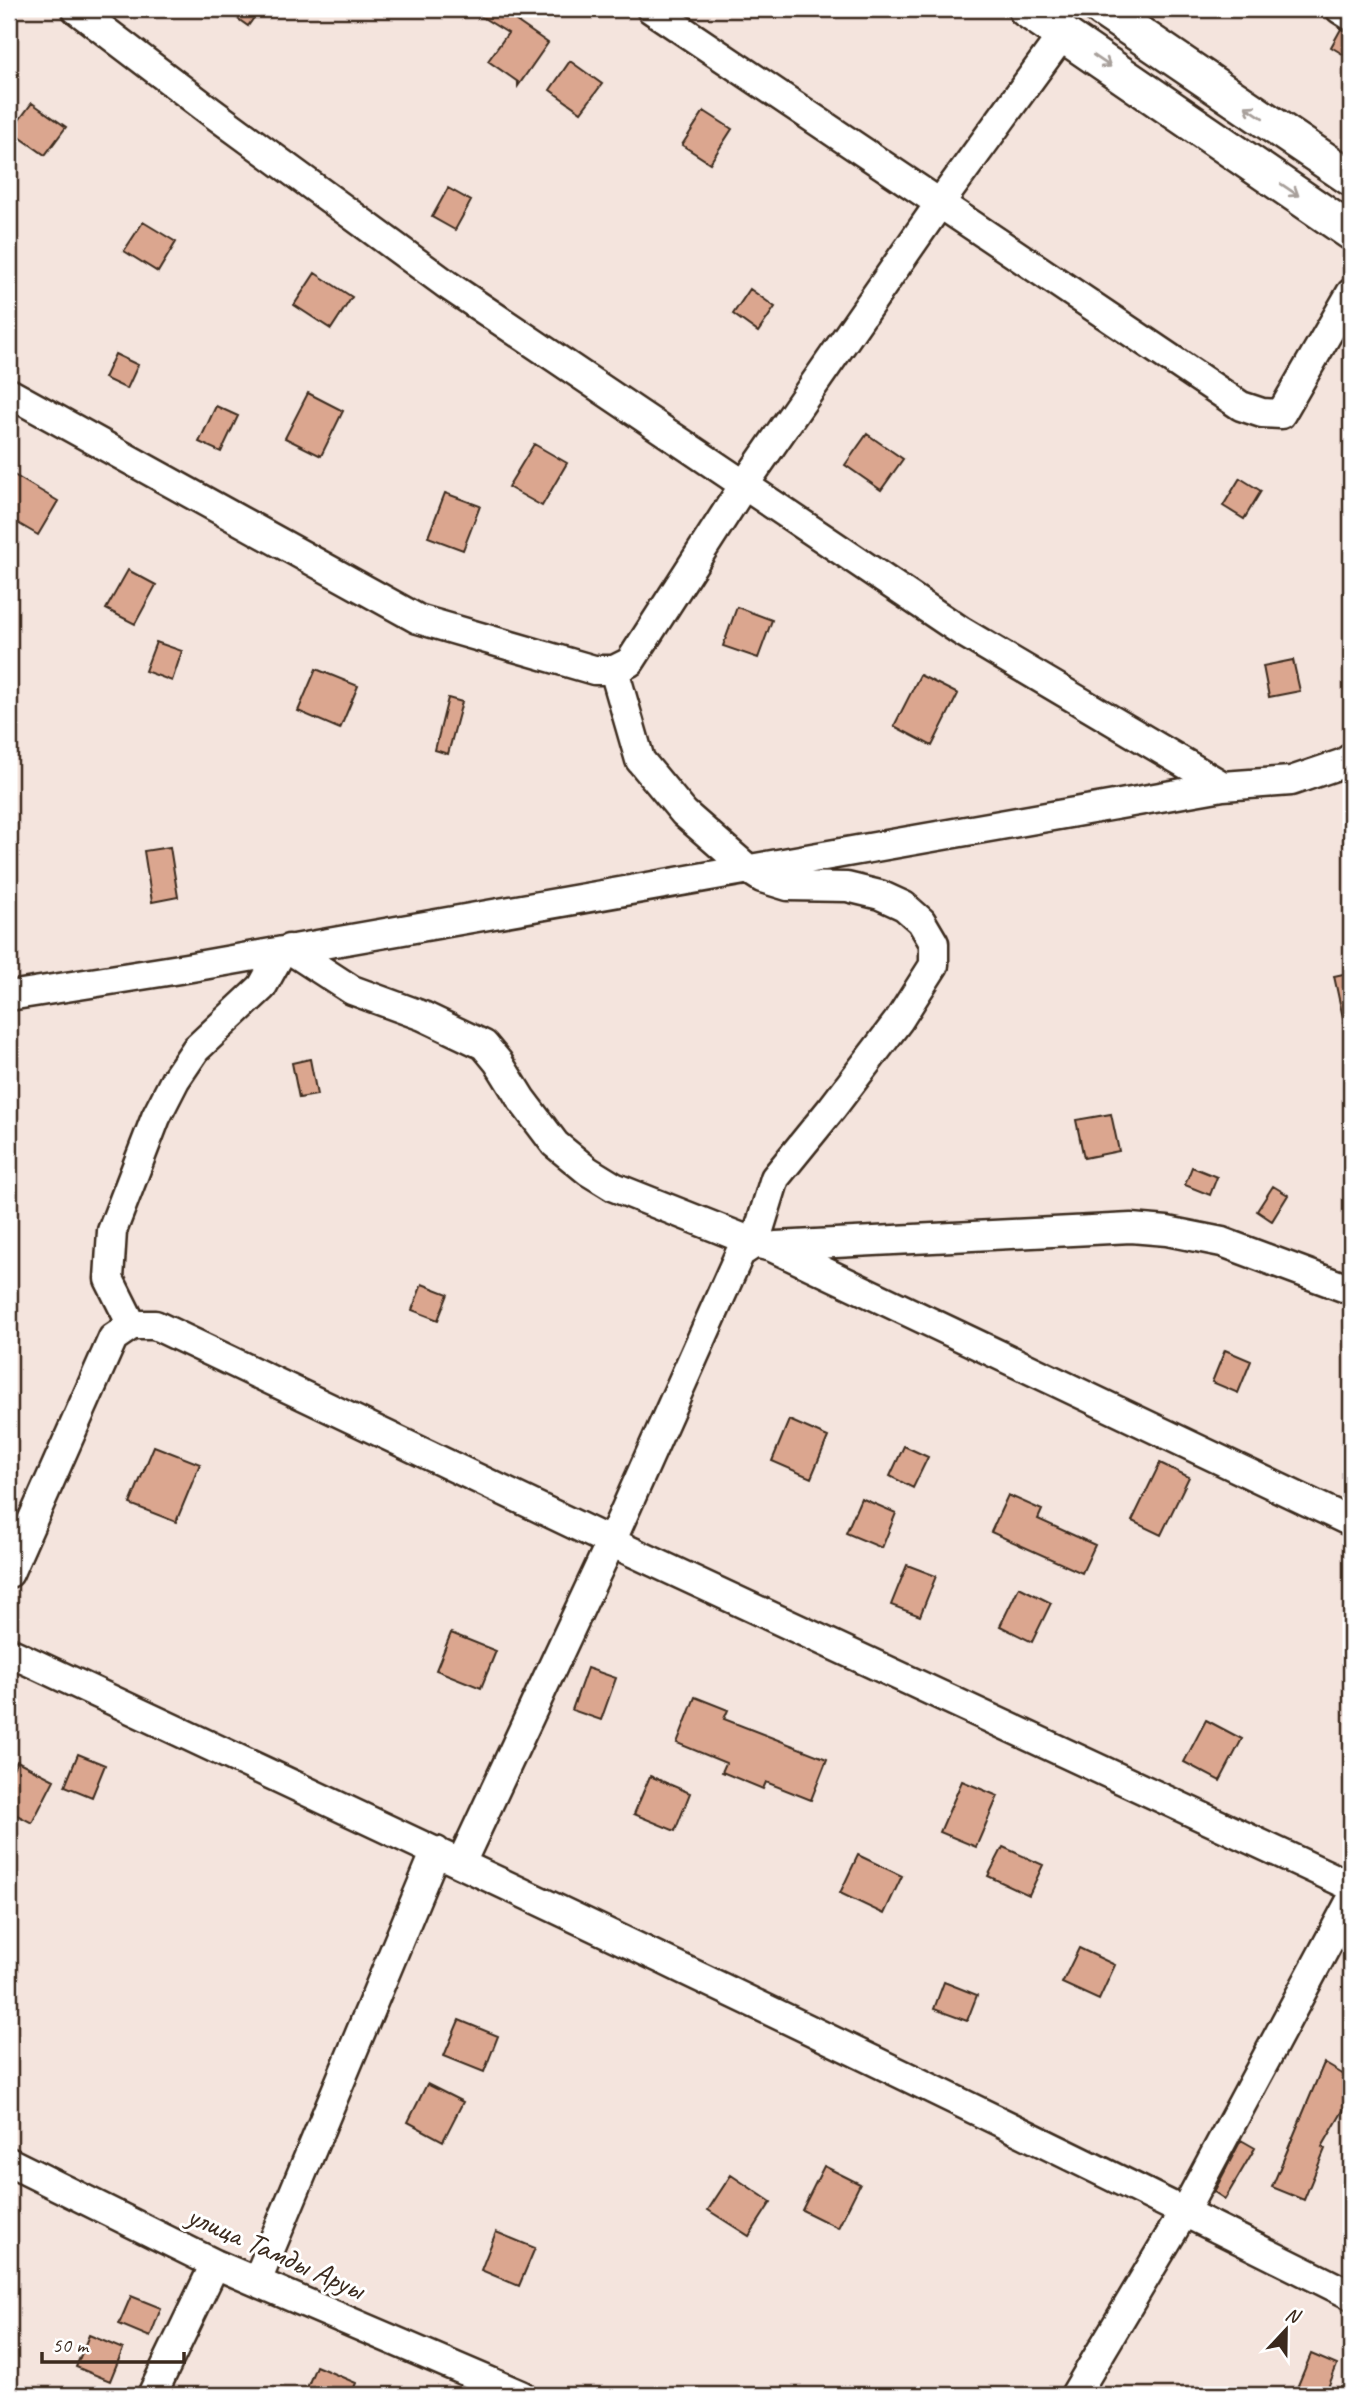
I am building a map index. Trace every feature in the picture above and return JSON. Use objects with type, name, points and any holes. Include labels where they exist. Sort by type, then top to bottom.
[{"type":"main road","points":[[1026,9],[1351,232]]},
{"type":"main road","points":[[1102,9],[1351,178]]},
{"type":"street","points":[[76,9],[446,284],[961,631],[1223,786]]},
{"type":"street","points":[[651,9],[1241,406],[1262,413],[1281,414],[1351,293]]},
{"type":"street","points":[[1340,9],[1351,16]]},
{"type":"street","points":[[9,393],[418,619],[594,670],[614,670],[630,662],[744,485],[940,203],[1063,34]]},
{"type":"street","points":[[614,670],[640,760],[684,813],[748,869],[762,878],[788,886],[847,887],[880,895],[904,906],[921,921],[934,943],[934,965],[899,1020],[775,1178],[763,1245]]},
{"type":"street","points":[[9,996],[1223,786],[1291,781],[1344,763],[1351,758]]},
{"type":"street","points":[[285,950],[352,990],[423,1016],[484,1045],[555,1144],[588,1171],[614,1186],[763,1245],[1351,1522]]},
{"type":"street","points":[[132,1325],[109,1279],[112,1231],[156,1117],[195,1049],[262,986],[285,950]]},
{"type":"street","points":[[461,1863],[611,1542],[740,1253],[763,1245],[1131,1228],[1167,1231],[1222,1241],[1351,1290]]},
{"type":"street","points":[[9,1573],[113,1338],[132,1325],[155,1325],[611,1542],[1351,1886]]},
{"type":"street","points":[[9,1653],[436,1851],[1351,2295]]},
{"type":"street","points":[[257,2281],[436,1851]]},
{"type":"street","points":[[1075,2395],[1184,2212],[1351,1900]]},
{"type":"street","name":"улица Тамды Аруы","points":[[9,2162],[215,2264],[521,2395]]},
{"type":"street","points":[[152,2395],[215,2264]]},
{"type":"building","points":[[224,9],[260,9],[248,26]]},
{"type":"building","points":[[469,9],[513,9],[509,16],[548,43],[518,86],[518,82],[488,61],[508,33]]},
{"type":"building","points":[[1341,29],[1351,32],[1351,59],[1331,47]]},
{"type":"building","points":[[570,61],[602,84],[581,112],[550,90]]},
{"type":"building","points":[[32,103],[66,127],[45,155],[11,131]]},
{"type":"building","points":[[704,111],[732,129],[710,163],[682,145]]},
{"type":"building","points":[[448,188],[471,201],[455,230],[432,217]]},
{"type":"building","points":[[143,222],[176,242],[158,272],[124,251]]},
{"type":"building","points":[[315,273],[352,297],[331,329],[294,305]]},
{"type":"building","points":[[750,289],[775,307],[758,332],[733,314]]},
{"type":"building","points":[[115,354],[138,365],[127,389],[104,378]]},
{"type":"building","points":[[308,393],[343,411],[321,456],[285,438]]},
{"type":"building","points":[[216,406],[238,416],[221,452],[199,442]]},
{"type":"building","points":[[867,434],[903,459],[881,490],[845,465]]},
{"type":"building","points":[[534,444],[567,463],[542,506],[508,487]]},
{"type":"building","points":[[9,472],[58,501],[38,535],[9,518]]},
{"type":"building","points":[[1240,478],[1261,491],[1244,519],[1223,506]]},
{"type":"building","points":[[445,493],[480,506],[463,550],[428,537]]},
{"type":"building","points":[[128,570],[156,585],[135,624],[106,609]]},
{"type":"building","points":[[737,607],[772,620],[758,658],[723,646]]},
{"type":"building","points":[[156,642],[182,651],[172,681],[145,671]]},
{"type":"building","points":[[1293,660],[1300,691],[1269,697],[1263,666]]},
{"type":"building","points":[[316,669],[358,686],[340,729],[298,711]]},
{"type":"building","points":[[920,675],[958,694],[932,746],[894,726]]},
{"type":"building","points":[[448,698],[462,702],[448,754],[435,750]]},
{"type":"building","points":[[170,847],[178,897],[152,902],[144,851]]},
{"type":"building","points":[[1348,973],[1351,1026],[1345,1027],[1334,976]]},
{"type":"building","points":[[310,1059],[317,1095],[299,1098],[292,1063]]},
{"type":"building","points":[[1111,1114],[1119,1151],[1084,1158],[1076,1120]]},
{"type":"building","points":[[1192,1167],[1217,1177],[1210,1195],[1185,1185]]},
{"type":"building","points":[[1273,1186],[1288,1195],[1272,1221],[1257,1211]]},
{"type":"building","points":[[422,1284],[448,1294],[438,1320],[412,1310]]},
{"type":"building","points":[[1225,1350],[1251,1361],[1238,1393],[1212,1382]]},
{"type":"building","points":[[789,1420],[828,1437],[811,1478],[772,1461]]},
{"type":"building","points":[[154,1446],[200,1464],[176,1522],[130,1504]]},
{"type":"building","points":[[904,1446],[928,1457],[913,1488],[890,1476]]},
{"type":"building","points":[[1160,1463],[1189,1477],[1161,1535],[1132,1521]]},
{"type":"building","points":[[1008,1495],[1042,1510],[1038,1519],[1095,1545],[1082,1573],[991,1532]]},
{"type":"building","points":[[861,1498],[896,1513],[882,1548],[846,1533]]},
{"type":"building","points":[[907,1565],[936,1576],[920,1616],[891,1605]]},
{"type":"building","points":[[1019,1587],[1051,1603],[1032,1642],[1000,1626]]},
{"type":"building","points":[[451,1633],[496,1651],[481,1688],[436,1670]]},
{"type":"building","points":[[587,1668],[616,1678],[601,1720],[572,1710]]},
{"type":"building","points":[[695,1697],[728,1710],[724,1719],[827,1759],[811,1800],[766,1782],[763,1789],[722,1772],[726,1763],[677,1743]]},
{"type":"building","points":[[1206,1720],[1242,1739],[1220,1781],[1184,1762]]},
{"type":"building","points":[[78,1754],[105,1765],[92,1797],[65,1786]]},
{"type":"building","points":[[17,1761],[54,1780],[32,1823],[9,1811],[9,1777]]},
{"type":"building","points":[[650,1776],[690,1793],[675,1831],[634,1814]]},
{"type":"building","points":[[962,1781],[998,1796],[976,1847],[940,1832]]},
{"type":"building","points":[[1003,1847],[1043,1865],[1029,1895],[988,1876]]},
{"type":"building","points":[[858,1855],[902,1876],[884,1914],[840,1893]]},
{"type":"building","points":[[1079,1948],[1115,1965],[1099,2000],[1062,1983]]},
{"type":"building","points":[[944,1982],[977,1995],[967,2021],[934,2009]]},
{"type":"building","points":[[459,2020],[498,2036],[484,2072],[444,2056]]},
{"type":"building","points":[[1324,2063],[1351,2079],[1351,2097],[1322,2147],[1325,2149],[1304,2200],[1272,2187]]},
{"type":"building","points":[[427,2084],[463,2102],[443,2141],[408,2122]]},
{"type":"building","points":[[1241,2140],[1255,2148],[1225,2199],[1214,2192]]},
{"type":"building","points":[[824,2166],[860,2184],[838,2228],[802,2210]]},
{"type":"building","points":[[731,2175],[771,2202],[749,2236],[708,2210]]},
{"type":"building","points":[[496,2232],[535,2248],[519,2286],[481,2270]]},
{"type":"building","points":[[131,2296],[161,2308],[150,2337],[119,2324]]},
{"type":"building","points":[[89,2335],[123,2349],[110,2381],[76,2367]]},
{"type":"building","points":[[1311,2354],[1337,2365],[1325,2395],[1294,2395]]},
{"type":"building","points":[[316,2366],[356,2383],[351,2395],[304,2395]]}]
